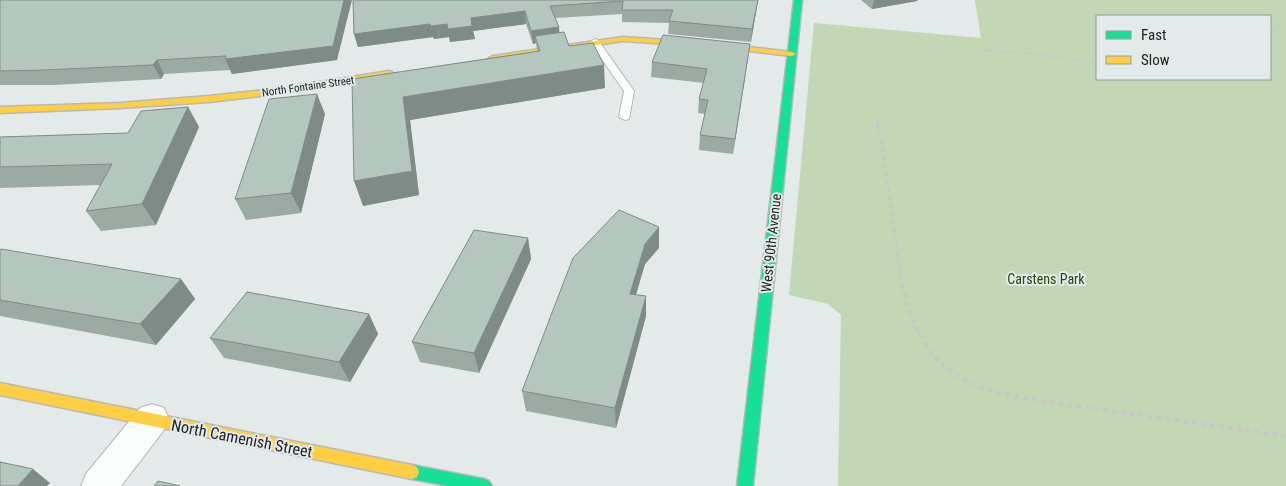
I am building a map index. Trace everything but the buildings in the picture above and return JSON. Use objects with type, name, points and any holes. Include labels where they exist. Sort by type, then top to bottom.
[{"type":"street","name":"West 90th Avenue","points":[[745,486],[798,0]]},
{"type":"street","points":[[478,60],[623,39],[792,54]]},
{"type":"street","name":"North Fontaine Street","points":[[0,110],[123,105],[217,98],[400,72]]},
{"type":"street","name":"North Camenish Street","points":[[0,389],[484,486]]},
{"type":"street","points":[[99,486],[152,420]]},
{"type":"lane","points":[[595,42],[629,91],[625,117]]},
{"type":"path","points":[[1271,31],[1286,21]]},
{"type":"path","points":[[971,58],[986,50],[1028,53],[1096,63]]},
{"type":"path","points":[[876,123],[882,144],[886,189],[902,285],[912,322],[934,356],[957,376],[984,387],[1029,399],[1286,436]]},
{"type":"green space","name":"Carstens Park","points":[[975,0],[1286,0],[1286,486],[838,486],[841,315],[828,304],[789,295],[814,23],[981,38]]},
{"type":"traffic: fast","points":[[745,486],[798,0]]},
{"type":"traffic: fast","points":[[412,472],[484,486]]},
{"type":"traffic: slow","points":[[493,58],[623,39],[713,45],[792,54]]},
{"type":"traffic: slow","points":[[0,110],[209,99],[389,74]]},
{"type":"traffic: slow","points":[[0,389],[412,472]]}]
